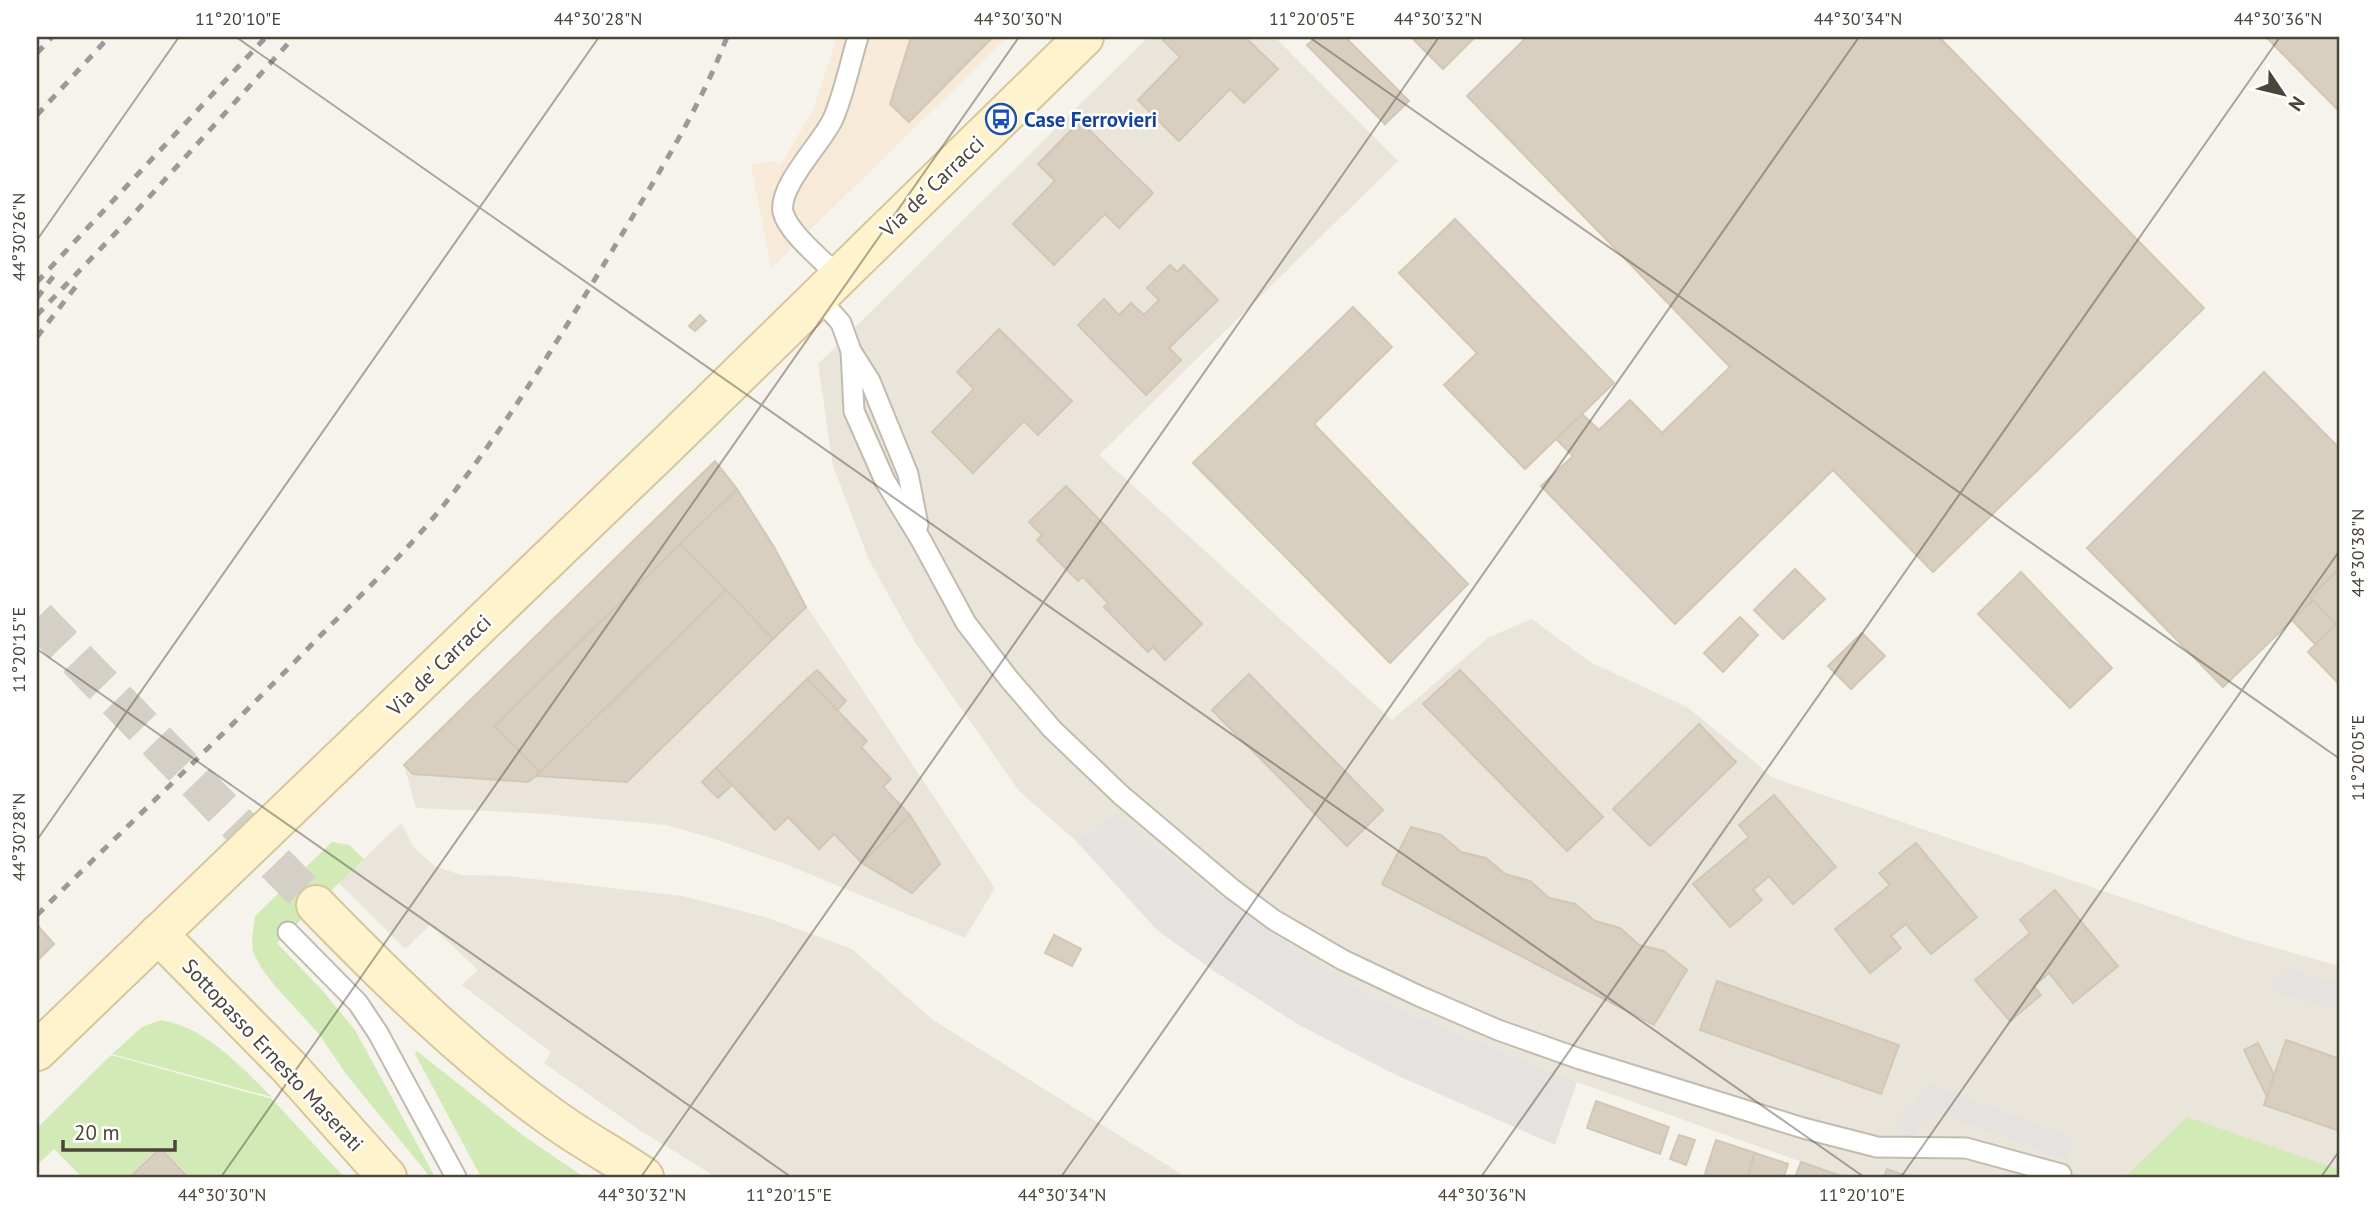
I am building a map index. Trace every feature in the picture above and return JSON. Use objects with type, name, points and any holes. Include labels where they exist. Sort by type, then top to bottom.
[{"type":"street","name":"Via de' Carracci","points":[[37,1051],[829,287],[1084,37]]},
{"type":"street","points":[[316,905],[420,1010],[482,1064],[556,1121],[644,1177]]},
{"type":"street","name":"Sottopasso Ernesto Maserati","points":[[159,934],[289,1067],[387,1177]]},
{"type":"lane","points":[[858,37],[833,119],[796,176],[783,203],[783,214],[829,287],[851,351],[870,381],[908,474],[921,540],[966,623],[1052,729],[1121,795],[1231,888],[1274,920],[1343,960],[1498,1030],[1604,1067],[1802,1128],[1877,1147],[1966,1148],[2061,1174]]},
{"type":"lane","points":[[288,932],[358,1003],[378,1033],[456,1177]]},
{"type":"shaded area","points":[[837,37],[1008,37],[771,268],[751,165],[775,161],[780,166],[813,110]]},
{"type":"shaded area","points":[[1148,37],[1275,37],[1398,161],[1099,455],[1392,720],[1489,637],[1532,619],[1590,662],[1687,707],[1771,777],[2246,940],[2340,966],[2340,1177],[1909,1177],[1887,1170],[1884,1177],[1844,1177],[1577,1082],[1373,998],[1245,915],[1116,813],[1076,841],[1019,791],[916,644],[869,560],[833,466],[818,364]]},
{"type":"shaded area","points":[[715,461],[774,547],[807,607],[995,888],[965,938],[785,864],[667,825],[532,813],[416,808],[404,765]]},
{"type":"shaded area","points":[[1116,813],[1245,915],[1373,998],[1577,1082],[1555,1145],[1394,1074],[1299,1025],[1214,971],[1157,930],[1076,841]]},
{"type":"shaded area","points":[[401,823],[415,849],[435,866],[461,875],[507,876],[682,896],[765,917],[852,949],[933,1020],[1186,1177],[716,1177],[638,1129],[544,1063],[551,1052],[462,985],[478,970],[430,925],[405,949],[339,883]]},
{"type":"shaded area","points":[[2289,968],[2340,984],[2340,1012],[2271,991],[2272,986]]},
{"type":"shaded area","points":[[1928,1083],[2075,1138],[2067,1160],[1935,1112],[1908,1139],[1894,1123],[1916,1101]]},
{"type":"green space","points":[[332,842],[349,845],[364,859],[277,943],[323,991],[355,1030],[435,1177],[430,1177],[346,1074],[319,1034],[262,969],[253,952],[255,916]]},
{"type":"green space","points":[[161,1020],[178,1024],[208,1040],[235,1061],[272,1097],[112,1054],[142,1027]]},
{"type":"green space","points":[[417,1051],[525,1137],[584,1177],[481,1177],[415,1054]]},
{"type":"green space","points":[[111,1055],[272,1099],[344,1177],[190,1177],[160,1146],[128,1177],[82,1177],[54,1149],[37,1165],[37,1128]]},
{"type":"green space","points":[[2187,1117],[2340,1170],[2340,1177],[2125,1177]]},
{"type":"building","points":[[911,37],[993,37],[909,122],[890,104]]},
{"type":"building","points":[[1166,37],[1245,37],[1278,69],[1244,103],[1230,89],[1179,141],[1138,100],[1180,57],[1163,40]]},
{"type":"building","points":[[1316,37],[1345,37],[1409,101],[1385,124],[1307,45]]},
{"type":"building","points":[[1411,37],[1475,37],[1443,69]]},
{"type":"building","points":[[1527,37],[1939,37],[2204,308],[1933,572],[1833,470],[1675,624],[1541,486],[1573,456],[1556,439],[1582,414],[1599,430],[1630,400],[1662,433],[1730,367],[1467,96]]},
{"type":"building","points":[[2266,37],[2340,37],[2340,112]]},
{"type":"building","points":[[1080,121],[1153,193],[1119,228],[1105,214],[1054,265],[1013,224],[1055,181],[1038,164]]},
{"type":"building","points":[[1455,219],[1614,383],[1525,469],[1444,385],[1477,353],[1399,273]]},
{"type":"building","points":[[1170,265],[1177,272],[1184,265],[1218,300],[1169,348],[1181,360],[1146,395],[1078,325],[1104,299],[1119,315],[1131,303],[1144,315],[1159,300],[1147,288]]},
{"type":"building","points":[[1353,307],[1392,347],[1314,424],[1468,584],[1390,663],[1193,463]]},
{"type":"building","points":[[700,315],[706,321],[695,331],[689,326]]},
{"type":"building","points":[[999,329],[1072,401],[1038,435],[1024,421],[973,473],[932,432],[974,389],[957,372]]},
{"type":"building","points":[[2264,372],[2340,449],[2340,568],[2310,598],[2313,600],[2223,687],[2087,548]]},
{"type":"building","points":[[715,461],[737,489],[495,726],[540,772],[528,782],[413,774],[404,765]]},
{"type":"building","points":[[1066,486],[1202,624],[1165,660],[1153,647],[1148,652],[1104,607],[1108,603],[1083,577],[1078,581],[1037,540],[1042,535],[1029,522]]},
{"type":"building","points":[[737,489],[774,547],[806,607],[773,639],[680,544]]},
{"type":"building","points":[[680,544],[726,590],[540,772],[495,726]]},
{"type":"building","points":[[2340,568],[2340,628],[2310,598]]},
{"type":"building","points":[[1795,569],[1825,599],[1783,639],[1754,610]]},
{"type":"building","points":[[2021,572],[2112,668],[2070,708],[1978,614]]},
{"type":"building","points":[[726,590],[773,639],[627,782],[536,776]]},
{"type":"building","points":[[2313,600],[2336,624],[2315,644],[2292,620]]},
{"type":"building","points":[[1740,617],[1758,635],[1723,672],[1704,653]]},
{"type":"building","points":[[2336,624],[2340,628],[2340,685],[2308,652]]},
{"type":"building","points":[[1862,633],[1885,656],[1851,689],[1828,666]]},
{"type":"building","points":[[817,670],[846,701],[837,710],[807,679]]},
{"type":"building","points":[[1460,670],[1603,817],[1567,851],[1423,704]]},
{"type":"building","points":[[1249,674],[1383,810],[1347,846],[1212,710]]},
{"type":"building","points":[[807,679],[867,741],[861,747],[891,779],[883,787],[910,815],[862,863],[834,834],[819,849],[788,817],[775,830],[716,768]]},
{"type":"building","points":[[1699,724],[1736,762],[1650,846],[1613,809]]},
{"type":"building","points":[[716,768],[732,785],[718,798],[702,782]]},
{"type":"building","points":[[1774,795],[1836,867],[1793,904],[1769,876],[1753,890],[1762,900],[1730,927],[1693,884],[1749,837],[1739,825]]},
{"type":"building","points":[[910,815],[940,864],[912,893],[862,863]]},
{"type":"building","points":[[1411,827],[1441,835],[1461,852],[1486,858],[1505,874],[1530,881],[1549,898],[1575,904],[1595,921],[1620,928],[1639,945],[1664,951],[1687,970],[1654,1025],[1382,884]]},
{"type":"building","points":[[1916,843],[1977,917],[1931,954],[1906,924],[1891,936],[1901,948],[1870,973],[1835,929],[1890,885],[1879,873]]},
{"type":"building","points":[[2055,890],[2118,966],[2073,1003],[2049,973],[2034,986],[2041,995],[2010,1021],[1975,980],[2030,933],[2020,920]]},
{"type":"building","points":[[37,925],[54,944],[37,961]]},
{"type":"building","points":[[1054,935],[1081,949],[1072,966],[1045,953]]},
{"type":"building","points":[[1717,981],[1899,1045],[1881,1094],[1700,1030]]},
{"type":"building","points":[[2286,1040],[2340,1059],[2340,1131],[2264,1105]]},
{"type":"building","points":[[2258,1043],[2274,1075],[2267,1097],[2244,1050]]},
{"type":"building","points":[[1596,1101],[1669,1127],[1660,1154],[1587,1128]]},
{"type":"building","points":[[1679,1135],[1695,1140],[1686,1165],[1670,1159]]},
{"type":"building","points":[[1716,1140],[1755,1153],[1747,1177],[1704,1177]]},
{"type":"building","points":[[160,1148],[188,1177],[130,1177]]},
{"type":"building","points":[[1755,1153],[1788,1164],[1784,1177],[1747,1177]]},
{"type":"building","points":[[1801,1162],[1844,1177],[1795,1177]]},
{"type":"building","points":[[1887,1169],[1909,1177],[1884,1177]]},
{"type":"tunnel","points":[[37,618],[316,905]]},
{"type":"railway","points":[[37,53],[52,37]]},
{"type":"railway","points":[[37,115],[109,37]]},
{"type":"railway","points":[[37,282],[266,37]]},
{"type":"railway","points":[[37,315],[132,216],[294,37]]},
{"type":"railway","points":[[37,915],[369,587],[443,506],[511,413],[612,251],[689,120],[727,37]]},
{"type":"railway","points":[[37,298],[55,274]]},
{"type":"railway","points":[[37,337],[77,285]]},
{"type":"place","name":"Case Ferrovieri","points":[[1001,119]]}]
